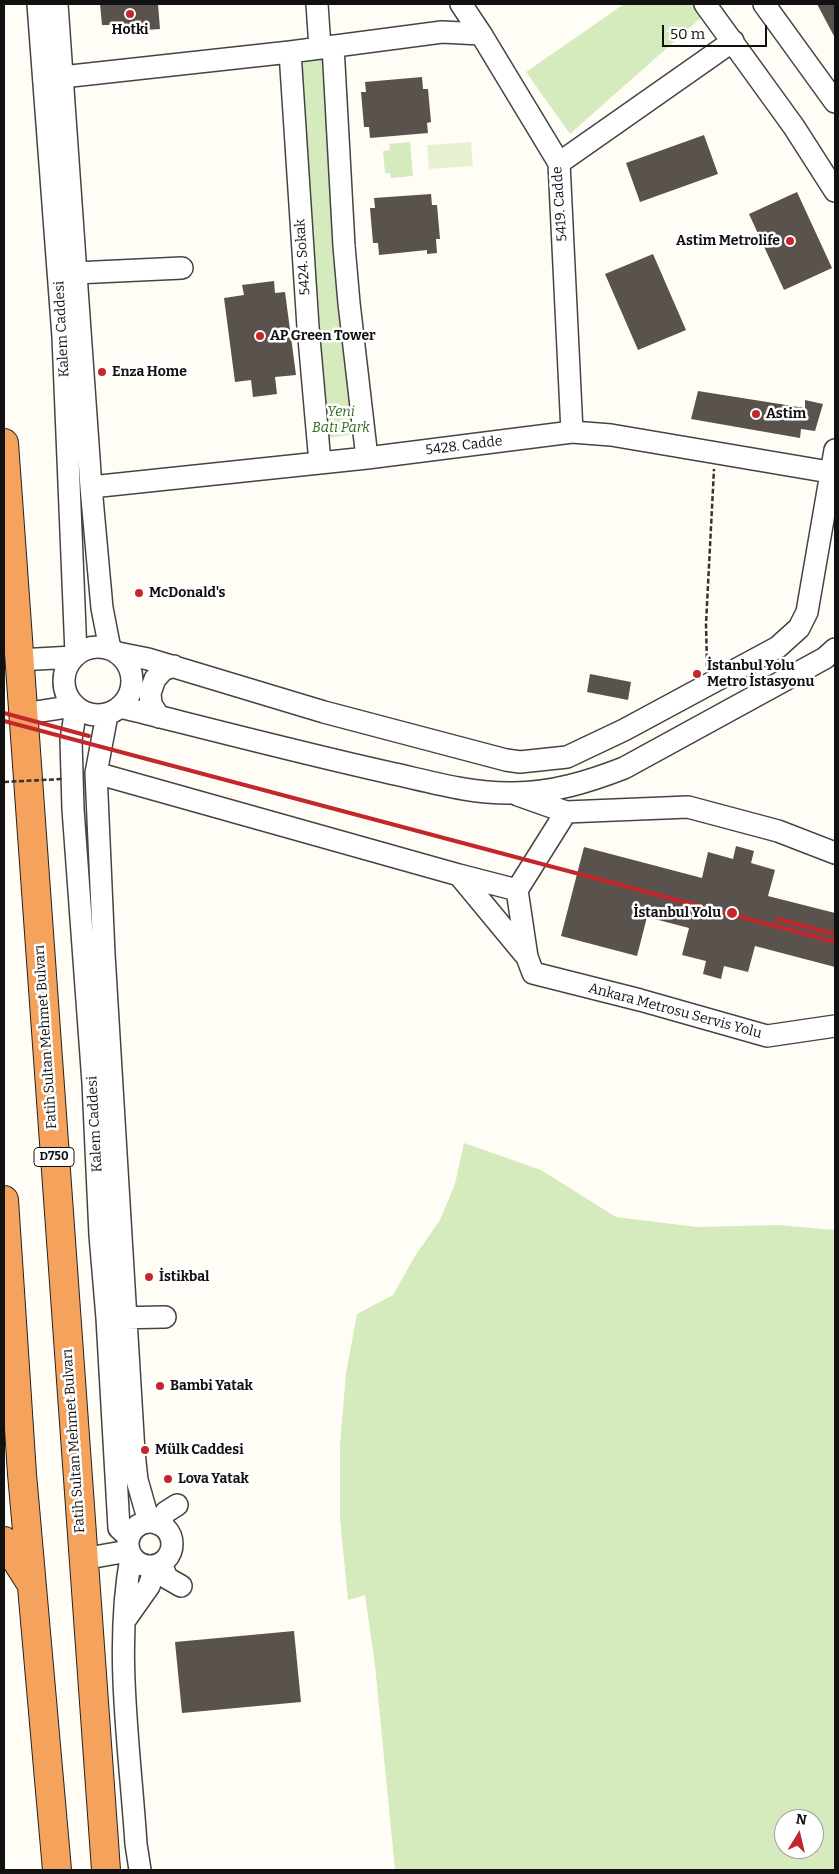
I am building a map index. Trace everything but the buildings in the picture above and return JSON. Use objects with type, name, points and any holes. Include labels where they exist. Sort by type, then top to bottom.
[{"type":"highway","name":"Fatih Sultan Mehmet Bulvarı","points":[[4,443],[106,1870]]},
{"type":"highway","points":[[4,1200],[5,1257],[21,1464],[57,1870]]},
{"type":"highway","points":[[4,1541],[32,1586]]},
{"type":"street","name":"Kalem Caddesi","points":[[38,4],[63,337],[75,656]]},
{"type":"street","name":"Kalem Caddesi","points":[[57,4],[91,487],[101,600],[114,651]]},
{"type":"street","points":[[317,4],[327,47],[349,303],[367,458]]},
{"type":"street","name":"5419. Cadde","points":[[461,4],[559,163],[572,432]]},
{"type":"street","points":[[705,4],[794,127],[835,191]]},
{"type":"street","points":[[764,4],[835,102]]},
{"type":"street","points":[[62,77],[290,52],[442,32],[481,34]]},
{"type":"street","points":[[559,163],[733,41]]},
{"type":"street","name":"5424. Sokak","points":[[290,52],[308,327],[320,463]]},
{"type":"street","points":[[75,274],[182,268]]},
{"type":"street","name":"5428. Cadde","points":[[91,487],[367,458],[572,432],[611,435],[833,472]]},
{"type":"street","points":[[114,651],[126,661],[130,670],[132,690],[128,700],[114,711],[97,716],[87,714],[75,707],[66,694],[63,685],[64,675],[67,665],[75,656],[89,648],[103,647],[174,666],[324,712],[506,760],[520,762],[567,757],[624,730],[778,647],[799,628],[807,612],[833,472],[835,450]]},
{"type":"street","points":[[114,711],[159,717],[359,766],[464,789],[514,793],[571,786],[624,768],[825,658],[835,649]]},
{"type":"street","points":[[19,660],[75,656]]},
{"type":"street","points":[[159,717],[151,704],[150,693],[159,674],[163,670],[174,666]]},
{"type":"street","name":"Kalem Caddesi","points":[[75,707],[71,740],[73,809],[86,971],[100,1235],[116,1318],[137,1480],[154,1523]]},
{"type":"street","points":[[23,714],[75,707]]},
{"type":"street","name":"Kalem Caddesi","points":[[114,711],[96,773],[116,1318],[119,1528],[129,1548]]},
{"type":"street","points":[[96,773],[517,890]]},
{"type":"street","points":[[514,793],[566,812],[688,807],[778,831],[835,853]]},
{"type":"street","points":[[527,957],[517,890],[566,812]]},
{"type":"street","points":[[459,875],[527,957]]},
{"type":"street","name":"Ankara Metrosu Servis Yolu","points":[[527,957],[533,973],[640,1000],[767,1036],[835,1026]]},
{"type":"street","points":[[116,1318],[165,1317]]},
{"type":"street","points":[[140,1870],[136,1844],[123,1644],[129,1548],[137,1526],[154,1523],[166,1512],[177,1506]]},
{"type":"street","points":[[125,1620],[149,1586],[158,1565],[169,1556],[172,1543],[167,1530],[154,1523]]},
{"type":"street","points":[[83,1559],[129,1548]]},
{"type":"street","points":[[129,1548],[142,1565],[158,1565]]},
{"type":"street","points":[[158,1565],[166,1578],[181,1586]]},
{"type":"path","points":[[701,669],[707,666],[706,624],[714,452]]},
{"type":"path","points":[[4,782],[63,779]]},
{"type":"green space","points":[[624,4],[693,4],[703,16],[570,134],[526,72]]},
{"type":"green space","name":"Yeni Batı Park","points":[[326,59],[356,434],[328,438],[300,61]]},
{"type":"green space","points":[[410,142],[413,176],[391,178],[390,173],[385,173],[383,151],[390,150],[389,144]]},
{"type":"green space","points":[[471,142],[473,166],[429,169],[427,145]]},
{"type":"green space","points":[[464,1143],[541,1170],[616,1217],[697,1227],[778,1225],[835,1230],[835,1870],[395,1870],[375,1665],[365,1595],[348,1600],[340,1519],[340,1445],[346,1373],[357,1314],[393,1295],[415,1256],[440,1220],[455,1184]]},
{"type":"railway","points":[[4,713],[89,736]]},
{"type":"railway","points":[[4,721],[835,942]]},
{"type":"railway","points":[[777,919],[835,934]]},
{"type":"place","name":"Hotki","points":[[130,14]]},
{"type":"place","name":"Astim Metrolife","points":[[790,241]]},
{"type":"place","name":"AP Green Tower","points":[[260,336]]},
{"type":"place","name":"Enza Home","points":[[102,372]]},
{"type":"place","name":"Astim","points":[[756,414]]},
{"type":"place","name":"McDonald's","points":[[139,593]]},
{"type":"place","name":"İstanbul Yolu Metro İstasyonu","points":[[697,674]]},
{"type":"place","name":"İstanbul Yolu","points":[[732,913]]},
{"type":"place","name":"İstikbal","points":[[149,1277]]},
{"type":"place","name":"Bambi Yatak","points":[[160,1386]]},
{"type":"place","name":"Mülk Caddesi","points":[[145,1450]]},
{"type":"place","name":"Lova Yatak","points":[[168,1479]]}]
